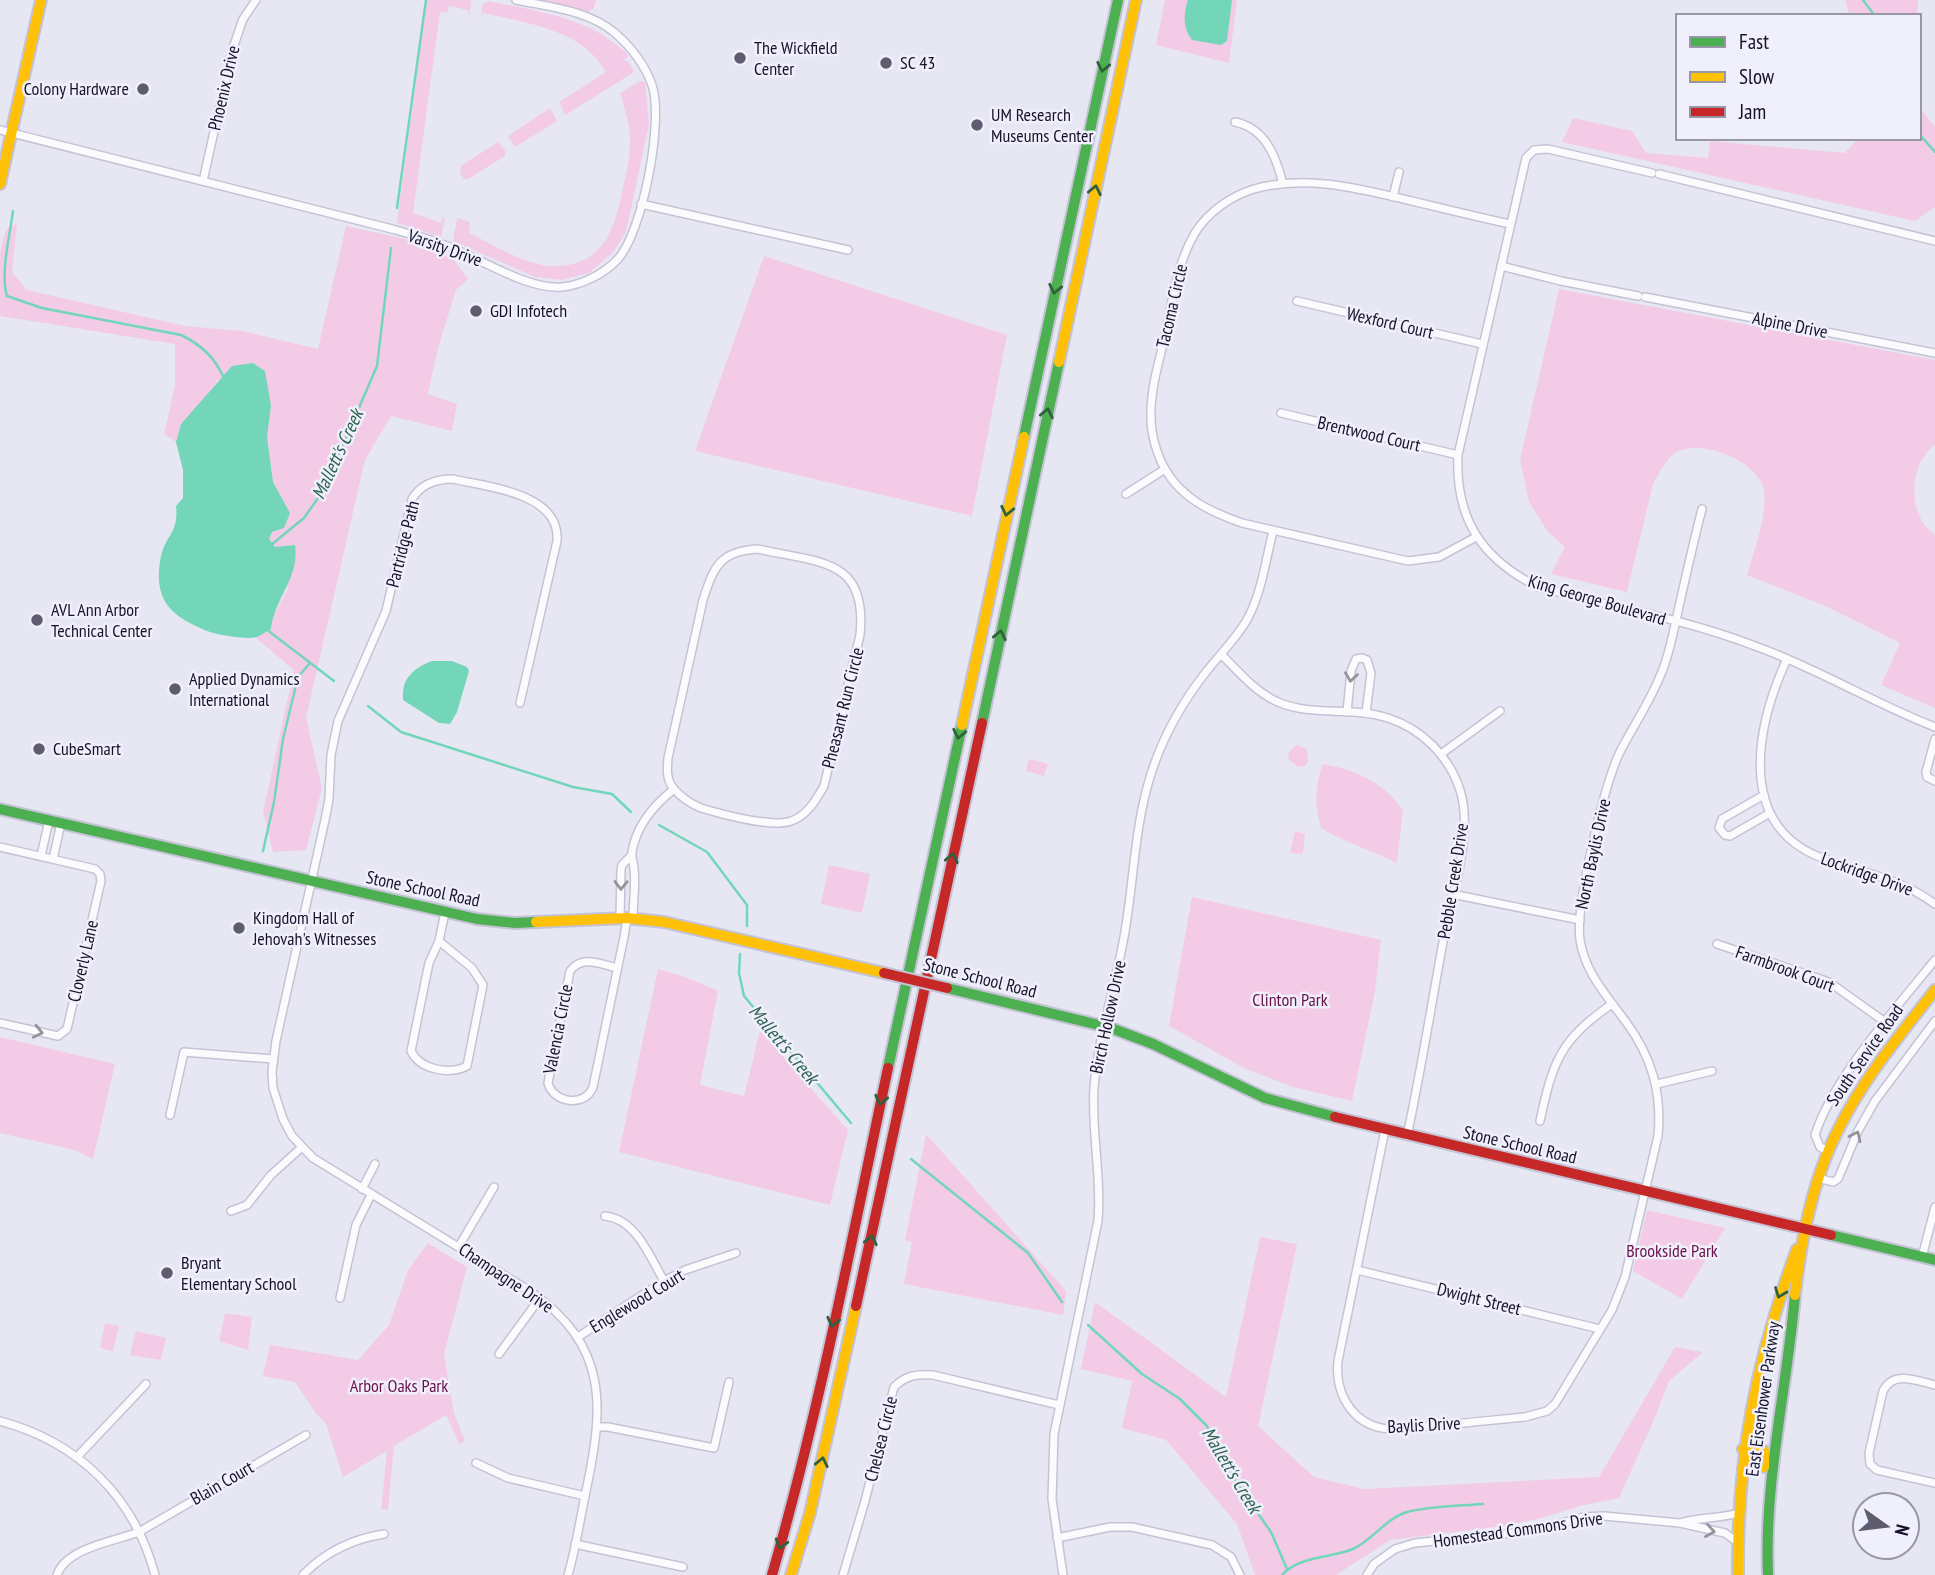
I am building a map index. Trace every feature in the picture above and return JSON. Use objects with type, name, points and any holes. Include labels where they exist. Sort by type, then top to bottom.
[{"type":"main road","points":[[0,184],[41,0]]},
{"type":"main road","points":[[772,1575],[793,1503],[816,1403],[1118,0]]},
{"type":"main road","points":[[791,1575],[810,1513],[882,1190],[1136,0]]},
{"type":"main road","name":"Stone School Road","points":[[0,808],[477,919],[515,923],[626,919],[690,926],[1104,1027],[1162,1048],[1260,1098],[1407,1136],[1935,1260]]},
{"type":"main road","name":"East Eisenhower Parkway","points":[[1768,1575],[1766,1504],[1778,1412],[1790,1353],[1795,1293],[1805,1230],[1818,1178],[1840,1125],[1868,1077],[1935,990]]},
{"type":"main road","name":"East Eisenhower Parkway","points":[[1738,1575],[1738,1513],[1743,1449],[1759,1364],[1770,1323],[1805,1230]]},
{"type":"main road","points":[[1743,1449],[1756,1445],[1764,1451],[1762,1487],[1766,1504]]},
{"type":"street","name":"Phoenix Drive","points":[[203,181],[232,51],[243,19],[256,0]]},
{"type":"street","points":[[516,0],[594,19],[623,41],[643,66],[652,86],[657,125],[641,204],[848,250]]},
{"type":"street","points":[[1234,122],[1247,125],[1261,135],[1279,166],[1283,184]]},
{"type":"street","name":"Varsity Drive","points":[[0,131],[397,230],[445,244],[524,280],[547,286],[578,284],[601,273],[619,258],[632,234],[641,204]]},
{"type":"street","name":"King George Boulevard","points":[[1935,241],[1557,150],[1534,150],[1526,158],[1458,455],[1459,485],[1476,537],[1512,575],[1538,587],[1721,634],[1787,659],[1895,712],[1935,727]]},
{"type":"street","points":[[1393,197],[1399,172]]},
{"type":"street","name":"Tacoma Circle","points":[[1476,537],[1439,557],[1408,561],[1272,531],[1216,514],[1196,504],[1165,469],[1153,438],[1153,388],[1179,269],[1188,246],[1209,216],[1226,202],[1253,189],[1283,184],[1331,184],[1510,225]]},
{"type":"street","name":"Alpine Drive","points":[[1501,266],[1561,281],[1935,353]]},
{"type":"street","name":"Wexford Court","points":[[1297,301],[1482,344]]},
{"type":"street","name":"Brentwood Court","points":[[1281,413],[1458,455]]},
{"type":"street","points":[[1126,494],[1165,469]]},
{"type":"street","name":"Partridge Path","points":[[309,881],[329,799],[331,755],[338,721],[386,611],[412,499],[417,490],[428,484],[453,479],[523,496],[546,510],[555,522],[557,541],[520,704]]},
{"type":"street","name":"North Baylis Drive","points":[[1645,1193],[1658,1136],[1660,1111],[1657,1084],[1643,1050],[1597,984],[1586,963],[1580,939],[1580,919],[1584,889],[1612,773],[1657,684],[1702,509]]},
{"type":"street","name":"Birch Hollow Drive","points":[[1063,1575],[1051,1480],[1054,1434],[1098,1221],[1099,1186],[1093,1118],[1098,1051],[1123,942],[1138,823],[1151,774],[1177,712],[1239,632],[1252,610],[1272,531]]},
{"type":"street","name":"Pheasant Run Circle","points":[[758,549],[832,566],[844,573],[853,582],[863,612],[860,635],[824,786],[814,805],[795,820],[782,824],[766,823],[699,807],[674,789],[669,782],[668,758],[703,600],[711,576],[719,564],[735,551],[758,549]]},
{"type":"street","name":"Pebble Creek Drive","points":[[1221,654],[1252,684],[1277,702],[1308,709],[1366,713],[1409,727],[1441,754],[1460,790],[1464,809],[1461,851],[1407,1136]]},
{"type":"street","points":[[1348,712],[1351,671],[1356,659],[1362,658],[1367,660],[1371,673],[1366,713]]},
{"type":"street","name":"Lockridge Drive","points":[[1787,659],[1773,690],[1765,718],[1760,754],[1764,795],[1770,813],[1783,832],[1814,854],[1897,881],[1935,904]]},
{"type":"street","points":[[1441,754],[1500,711]]},
{"type":"street","points":[[1935,739],[1926,772],[1927,777],[1935,781]]},
{"type":"street","points":[[626,919],[622,865],[631,856],[637,834],[649,814],[662,798],[674,789]]},
{"type":"street","points":[[1764,795],[1722,819],[1719,828],[1725,835],[1730,836],[1770,813]]},
{"type":"street","points":[[41,856],[49,820]]},
{"type":"street","points":[[53,859],[61,823]]},
{"type":"street","name":"Cloverly Lane","points":[[0,847],[95,869],[100,874],[101,881],[67,1029],[58,1036],[0,1023]]},
{"type":"street","points":[[626,919],[635,871],[631,856]]},
{"type":"street","name":"Champagne Drive","points":[[309,881],[273,1059],[273,1088],[277,1105],[301,1148],[371,1195],[459,1246],[540,1298],[557,1312],[578,1337],[594,1379],[598,1427],[568,1575]]},
{"type":"street","points":[[1452,894],[1580,919]]},
{"type":"street","points":[[439,941],[472,968],[483,985],[467,1066],[459,1071],[421,1063],[411,1051],[429,963],[439,941],[445,912]]},
{"type":"street","name":"Valencia Circle","points":[[617,968],[585,961],[570,971],[548,1083],[550,1090],[558,1097],[582,1100],[590,1094],[617,968],[626,919]]},
{"type":"street","name":"Farmbrook Court","points":[[1717,944],[1829,982],[1885,1022]]},
{"type":"street","name":"South Service Road","points":[[1828,1151],[1816,1141],[1818,1127],[1843,1080],[1935,960]]},
{"type":"street","points":[[1540,1121],[1553,1067],[1562,1050],[1581,1027],[1612,1004]]},
{"type":"street","points":[[1818,1178],[1833,1182],[1838,1179],[1858,1131],[1875,1101],[1935,1021]]},
{"type":"street","points":[[170,1115],[184,1052],[273,1059]]},
{"type":"street","points":[[1657,1084],[1712,1071]]},
{"type":"street","name":"Baylis Drive","points":[[1385,1130],[1338,1361],[1338,1381],[1353,1413],[1373,1426],[1385,1429],[1525,1417],[1547,1411],[1560,1395],[1619,1294],[1645,1193]]},
{"type":"street","points":[[231,1211],[247,1205],[271,1175],[301,1148]]},
{"type":"street","points":[[362,1189],[375,1164]]},
{"type":"street","points":[[459,1246],[494,1187]]},
{"type":"street","points":[[340,1298],[356,1224],[371,1195]]},
{"type":"street","points":[[1922,1257],[1935,1207]]},
{"type":"street","points":[[605,1216],[612,1216],[629,1226],[664,1281]]},
{"type":"street","name":"Englewood Court","points":[[578,1337],[664,1281],[685,1270],[736,1253]]},
{"type":"street","name":"Dwight Street","points":[[1357,1270],[1600,1329]]},
{"type":"street","points":[[499,1354],[540,1298]]},
{"type":"street","name":"Chelsea Circle","points":[[843,1575],[894,1387],[902,1379],[913,1375],[933,1375],[1059,1405]]},
{"type":"street","points":[[1935,1385],[1906,1378],[1895,1379],[1887,1384],[1883,1391],[1869,1453],[1870,1464],[1877,1470],[1935,1483]]},
{"type":"street","points":[[598,1427],[714,1448],[729,1382]]},
{"type":"street","points":[[77,1457],[146,1384]]},
{"type":"street","points":[[0,1421],[45,1437],[77,1457],[109,1486],[139,1532],[155,1575]]},
{"type":"street","name":"Blain Court","points":[[57,1575],[61,1564],[68,1558],[111,1539],[139,1532],[306,1435]]},
{"type":"street","points":[[476,1463],[508,1478],[585,1496]]},
{"type":"street","name":"Homestead Commons Drive","points":[[1680,1524],[1738,1513]]},
{"type":"street","name":"Homestead Commons Drive","points":[[1367,1575],[1374,1564],[1395,1549],[1415,1543],[1532,1531],[1584,1517],[1604,1516],[1680,1524],[1725,1533],[1737,1542]]},
{"type":"street","points":[[1057,1538],[1122,1526],[1142,1528],[1223,1550],[1238,1566],[1240,1575]]},
{"type":"street","points":[[303,1575],[341,1546],[384,1534]]},
{"type":"street","points":[[575,1544],[683,1567]]},
{"type":"green space","points":[[427,0],[471,0],[469,18],[468,10],[449,6],[447,13],[440,12],[413,213],[441,223],[443,217],[445,219],[441,237],[397,223]]},
{"type":"green space","points":[[540,0],[596,0],[594,8],[588,12]]},
{"type":"green space","points":[[1165,0],[1237,0],[1229,63],[1156,45]]},
{"type":"green space","points":[[1845,0],[1918,0],[1917,14],[1849,14]]},
{"type":"green space","points":[[488,1],[564,18],[598,32],[629,56],[624,60],[629,62],[633,73],[565,115],[559,102],[606,72],[583,46],[552,30],[483,13],[481,20],[482,5]]},
{"type":"green space","points":[[640,81],[645,82],[649,124],[626,232],[614,251],[589,273],[561,280],[535,277],[453,241],[457,218],[470,222],[469,233],[510,254],[543,265],[569,265],[594,254],[615,221],[628,166],[630,134],[620,93]]},
{"type":"green space","points":[[550,108],[557,121],[515,147],[508,136]]},
{"type":"green space","points":[[1921,110],[1935,127],[1935,207],[1915,221],[1562,142],[1573,118],[1632,131],[1646,153],[1708,158],[1710,141],[1845,153],[1856,140],[1921,140]]},
{"type":"green space","points":[[498,142],[506,152],[505,156],[464,179],[460,173],[461,166]]},
{"type":"green space","points":[[17,223],[12,272],[27,290],[185,326],[242,331],[318,349],[346,226],[414,241],[453,259],[468,279],[456,290],[438,348],[428,394],[457,404],[452,431],[391,416],[365,460],[306,718],[322,788],[306,850],[273,852],[263,812],[294,670],[256,638],[271,629],[273,616],[288,588],[275,547],[268,539],[290,513],[273,482],[267,436],[271,406],[218,380],[181,424],[176,442],[164,434],[175,386],[175,344],[0,316],[0,252],[6,230]]},
{"type":"green space","points":[[764,256],[1007,335],[972,516],[695,451]]},
{"type":"green space","points":[[1559,289],[1935,360],[1935,445],[1920,464],[1914,490],[1919,516],[1935,535],[1935,708],[1881,685],[1900,643],[1825,606],[1747,575],[1762,523],[1764,491],[1752,470],[1713,450],[1686,449],[1675,453],[1665,463],[1653,484],[1627,592],[1551,574],[1565,547],[1548,532],[1529,502],[1520,460]]},
{"type":"green space","points":[[1297,745],[1307,749],[1308,762],[1305,766],[1298,767],[1289,760],[1288,753]]},
{"type":"green space","points":[[1029,759],[1048,764],[1044,776],[1026,771]]},
{"type":"green space","points":[[1323,764],[1368,779],[1387,792],[1403,810],[1397,863],[1321,828],[1316,796]]},
{"type":"green space","points":[[1295,831],[1305,834],[1301,854],[1290,853]]},
{"type":"green space","points":[[829,865],[870,874],[862,913],[821,904]]},
{"type":"green space","name":"Clinton Park","points":[[1192,897],[1381,940],[1375,991],[1352,1101],[1293,1087],[1246,1069],[1169,1026]]},
{"type":"green space","points":[[658,969],[718,991],[700,1085],[744,1096],[760,1031],[848,1130],[830,1205],[619,1152]]},
{"type":"green space","points":[[0,1037],[115,1064],[93,1159],[75,1150],[0,1133]]},
{"type":"green space","points":[[926,1134],[1066,1291],[1063,1315],[904,1284],[912,1242],[905,1240]]},
{"type":"green space","name":"Brookside Park","points":[[1647,1210],[1725,1228],[1682,1299],[1633,1271]]},
{"type":"green space","points":[[1260,1237],[1297,1244],[1258,1426],[1314,1477],[1364,1489],[1599,1477],[1675,1347],[1703,1352],[1669,1381],[1619,1498],[1495,1527],[1390,1540],[1336,1575],[1255,1575],[1237,1524],[1166,1440],[1122,1428],[1132,1381],[1081,1369],[1095,1302],[1226,1397]]},
{"type":"green space","name":"Arbor Oaks Park","points":[[428,1243],[467,1267],[444,1354],[454,1413],[465,1441],[459,1444],[446,1415],[394,1446],[388,1510],[381,1509],[387,1451],[343,1477],[326,1424],[295,1382],[263,1376],[270,1345],[358,1360],[389,1325],[408,1270]]},
{"type":"green space","points":[[225,1313],[252,1317],[248,1350],[219,1341]]},
{"type":"green space","points":[[105,1323],[119,1326],[113,1351],[100,1348]]},
{"type":"green space","points":[[136,1331],[166,1338],[161,1360],[130,1355]]},
{"type":"shaded area","points":[[1188,0],[1232,0],[1227,41],[1221,45],[1192,40],[1185,21]]},
{"type":"shaded area","points":[[253,363],[265,371],[271,406],[267,437],[273,482],[290,513],[284,528],[272,532],[269,539],[275,547],[295,545],[296,557],[271,629],[257,637],[247,638],[210,632],[175,613],[162,596],[159,572],[163,549],[176,522],[176,506],[183,498],[183,470],[176,442],[181,424],[232,366]]},
{"type":"shaded area","points":[[432,661],[452,661],[467,667],[469,671],[457,712],[450,724],[439,723],[403,700],[404,686],[410,675]]},
{"type":"waterway","name":"Mallett's Creek","points":[[397,208],[426,0]]},
{"type":"waterway","points":[[1863,0],[1874,14]]},
{"type":"waterway","points":[[1921,136],[1935,152]]},
{"type":"waterway","points":[[13,211],[5,266],[7,296],[42,308],[181,335],[206,351],[223,376]]},
{"type":"waterway","name":"Mallett's Creek","points":[[271,545],[304,518],[323,491],[377,366],[391,248]]},
{"type":"waterway","name":"Mallett's Creek","points":[[266,629],[334,681]]},
{"type":"waterway","points":[[263,851],[274,802],[283,739],[298,677],[310,663]]},
{"type":"waterway","name":"Mallett's Creek","points":[[368,706],[401,732],[573,787],[612,794],[631,812]]},
{"type":"waterway","name":"Mallett's Creek","points":[[659,825],[707,852],[747,905],[747,926]]},
{"type":"waterway","name":"Mallett's Creek","points":[[740,954],[739,973],[744,996],[851,1123]]},
{"type":"waterway","name":"Mallett's Creek","points":[[911,1159],[1028,1253],[1062,1302]]},
{"type":"waterway","name":"Mallett's Creek","points":[[1088,1325],[1142,1374],[1180,1399],[1207,1426],[1224,1465],[1271,1532],[1287,1569]]},
{"type":"waterway","points":[[1282,1575],[1297,1564],[1353,1549],[1393,1519],[1407,1512],[1483,1504]]},
{"type":"traffic: fast","points":[[1024,437],[1118,0]]},
{"type":"traffic: fast","points":[[982,723],[1059,362]]},
{"type":"traffic: fast","points":[[888,1068],[962,725]]},
{"type":"traffic: fast","points":[[0,809],[477,919],[536,922]]},
{"type":"traffic: fast","points":[[947,988],[1111,1028],[1153,1044],[1265,1098],[1335,1117]]},
{"type":"traffic: fast","points":[[1831,1235],[1935,1260]]},
{"type":"traffic: fast","points":[[1768,1575],[1769,1504],[1795,1295]]},
{"type":"traffic: slow","points":[[0,184],[41,0]]},
{"type":"traffic: slow","points":[[1059,362],[1136,0]]},
{"type":"traffic: slow","points":[[962,725],[1024,437]]},
{"type":"traffic: slow","points":[[536,922],[627,918],[664,922],[884,973]]},
{"type":"traffic: slow","points":[[1795,1295],[1809,1211],[1829,1149],[1870,1075],[1935,990]]},
{"type":"traffic: slow","points":[[1738,1575],[1741,1489],[1752,1409],[1770,1330],[1797,1249]]},
{"type":"traffic: slow","points":[[791,1575],[810,1513],[856,1306]]},
{"type":"traffic: slow","points":[[1743,1449],[1754,1447],[1764,1451],[1764,1467]]},
{"type":"traffic: jam","points":[[856,1306],[982,723]]},
{"type":"traffic: jam","points":[[884,973],[947,988]]},
{"type":"traffic: jam","points":[[772,1575],[820,1386],[888,1068]]},
{"type":"traffic: jam","points":[[1335,1117],[1831,1235]]},
{"type":"place","name":"The Wickfield Center","points":[[740,58]]},
{"type":"place","name":"SC 43","points":[[886,63]]},
{"type":"place","name":"Colony Hardware","points":[[143,89]]},
{"type":"place","name":"UM Research Museums Center","points":[[977,125]]},
{"type":"place","name":"GDI Infotech","points":[[476,311]]},
{"type":"place","name":"AVL Ann Arbor Technical Center","points":[[37,620]]},
{"type":"place","name":"Applied Dynamics International","points":[[175,689]]},
{"type":"place","name":"CubeSmart","points":[[39,749]]},
{"type":"place","name":"Kingdom Hall of Jehovah's Witnesses","points":[[239,928]]},
{"type":"place","name":"Bryant Elementary School","points":[[167,1273]]}]
